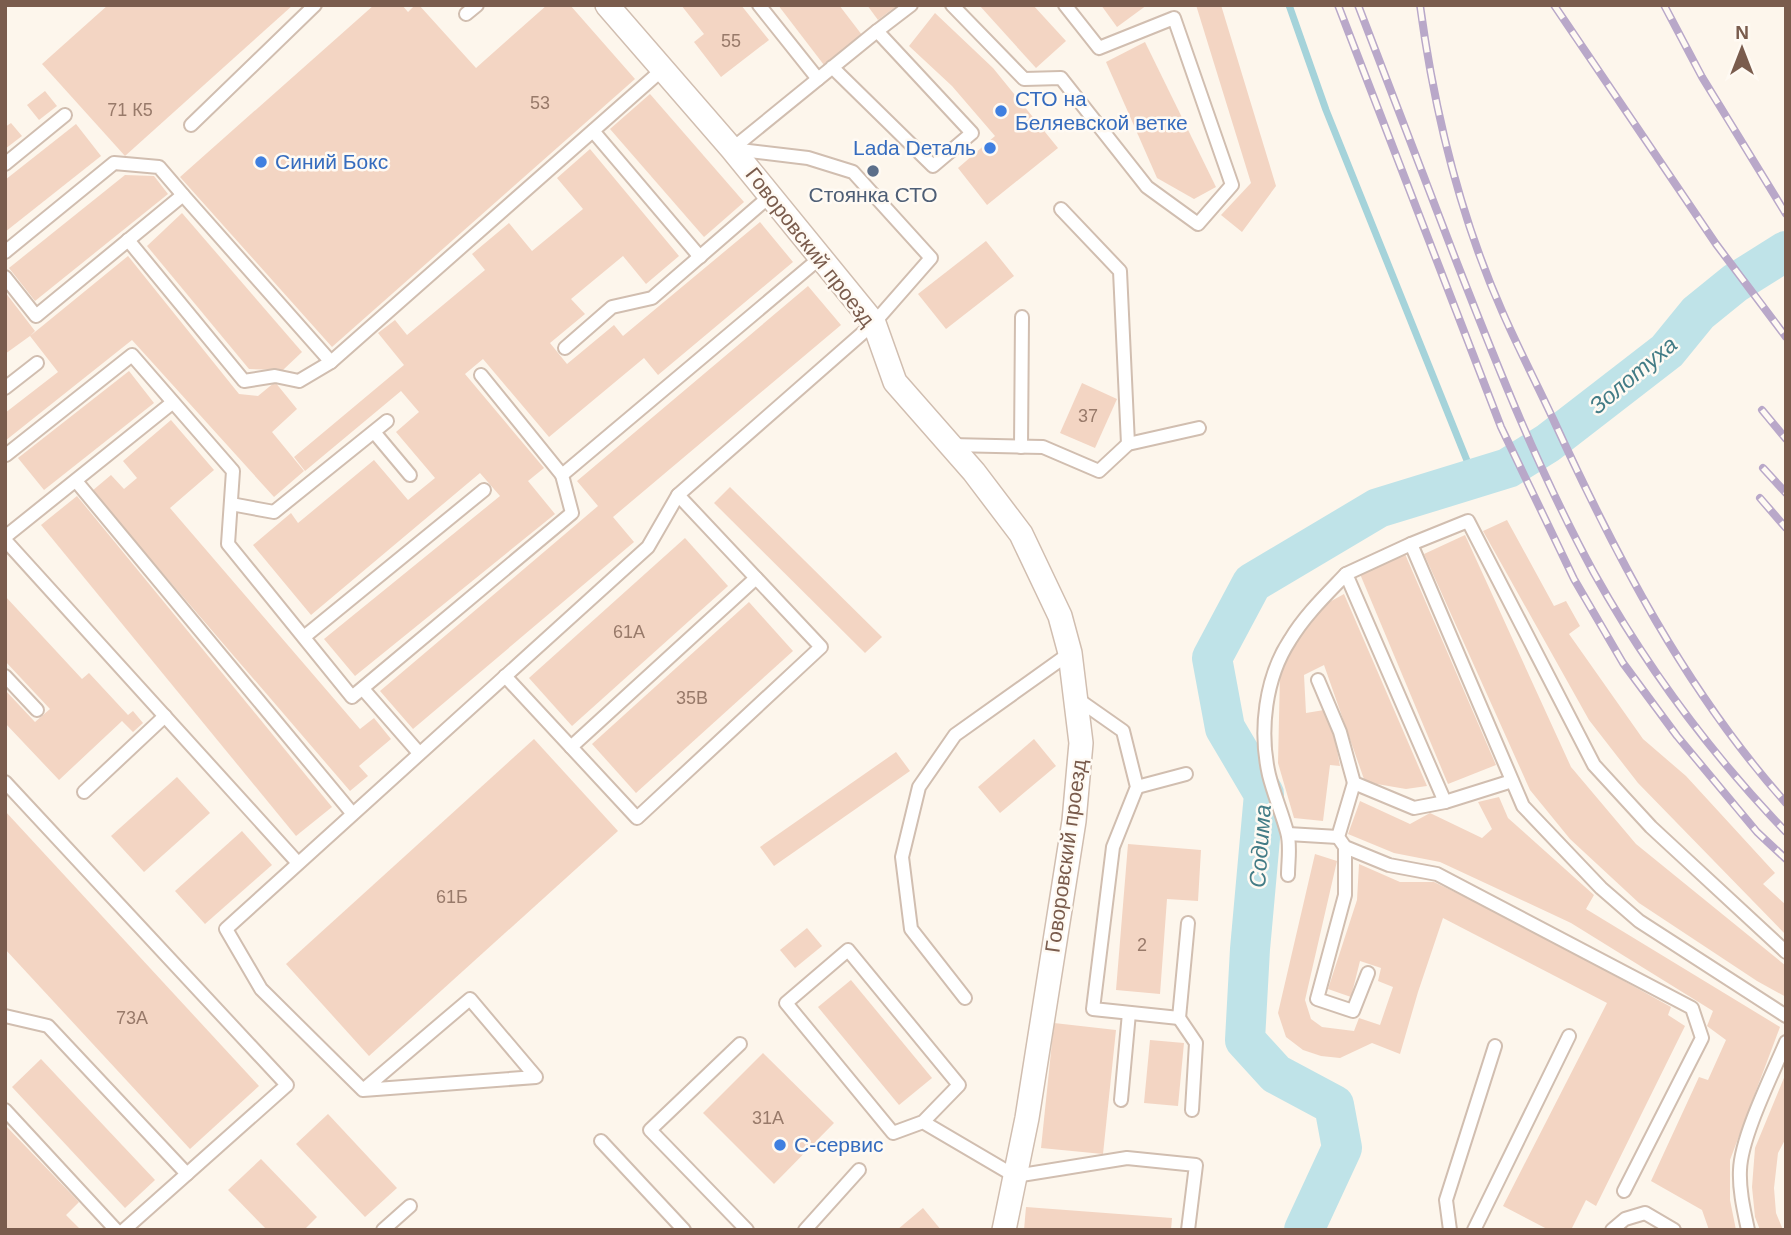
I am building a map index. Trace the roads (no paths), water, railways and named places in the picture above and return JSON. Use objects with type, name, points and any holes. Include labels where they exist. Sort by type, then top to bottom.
[{"type":"street","name":"Говоровский проезд","points":[[607,5],[732,149],[874,323],[895,382],[951,445],[1021,534],[1060,616],[1070,653],[1081,743],[1074,821],[1029,1104],[1004,1230]]},
{"type":"lane","points":[[191,125],[315,5]]},
{"type":"lane","points":[[466,14],[477,5]]},
{"type":"lane","points":[[759,5],[818,79]]},
{"type":"lane","points":[[732,149],[911,5]]},
{"type":"lane","points":[[952,5],[1024,79],[1061,78],[1147,187],[1198,224],[1232,185],[1173,11],[1099,48],[1065,5]]},
{"type":"lane","points":[[832,67],[933,166],[972,132],[877,31]]},
{"type":"lane","points":[[128,240],[244,381],[275,376],[299,381],[331,362],[663,69]]},
{"type":"lane","points":[[5,164],[65,115]]},
{"type":"lane","points":[[593,131],[700,257]]},
{"type":"lane","points":[[363,1090],[470,999],[536,1077],[363,1090],[261,989],[226,929],[648,547],[677,495],[874,323],[931,258],[853,172],[808,158],[732,149]]},
{"type":"lane","points":[[5,252],[114,163],[159,167],[331,362]]},
{"type":"lane","points":[[5,277],[36,316],[183,195]]},
{"type":"lane","points":[[565,348],[612,307],[652,298],[770,196]]},
{"type":"lane","points":[[1061,209],[1120,271],[1128,444]]},
{"type":"lane","points":[[562,474],[820,258]]},
{"type":"lane","points":[[1021,317],[1021,447]]},
{"type":"lane","points":[[6,455],[132,355],[233,471],[228,544],[352,697],[572,513],[562,474],[481,375]]},
{"type":"lane","points":[[5,388],[37,363]]},
{"type":"lane","points":[[172,403],[5,539],[298,863]]},
{"type":"lane","points":[[231,504],[274,512],[387,421]]},
{"type":"lane","points":[[951,445],[1043,447],[1099,471],[1128,444],[1199,428]]},
{"type":"lane","points":[[374,432],[410,474]]},
{"type":"lane","points":[[76,481],[352,813]]},
{"type":"lane","points":[[304,638],[484,490]]},
{"type":"lane","points":[[506,676],[637,818],[821,647],[677,495]]},
{"type":"lane","points":[[1288,875],[1288,834],[1277,805],[1265,752],[1266,708],[1278,662],[1289,640],[1346,574],[1468,521],[1594,765],[1651,827],[1786,952]]},
{"type":"lane","points":[[1410,544],[1522,806],[1601,888],[1639,921],[1786,1016]]},
{"type":"lane","points":[[1346,574],[1445,802]]},
{"type":"lane","points":[[571,747],[756,578]]},
{"type":"lane","points":[[965,998],[911,929],[902,857],[919,787],[955,735],[1070,653]]},
{"type":"lane","points":[[5,677],[37,710]]},
{"type":"lane","points":[[1318,680],[1340,732],[1354,783],[1342,842],[1345,895],[1317,999],[1353,1012],[1368,972]]},
{"type":"lane","points":[[363,689],[419,754]]},
{"type":"lane","points":[[1076,698],[1123,731],[1137,787],[1113,847],[1093,1009],[1180,1018]]},
{"type":"lane","points":[[84,792],[165,716]]},
{"type":"lane","points":[[1137,787],[1186,775]]},
{"type":"lane","points":[[1354,783],[1414,808],[1445,802],[1512,781]]},
{"type":"lane","points":[[5,782],[286,1085],[124,1230]]},
{"type":"lane","points":[[1288,834],[1342,842],[1389,865],[1437,874],[1692,1008],[1702,1038],[1624,1191]]},
{"type":"lane","points":[[1188,923],[1180,1018],[1196,1043],[1192,1110]]},
{"type":"lane","points":[[848,950],[958,1085],[923,1122],[893,1133],[786,1003],[848,950]]},
{"type":"lane","points":[[1121,1100],[1129,1013]]},
{"type":"lane","points":[[5,1016],[48,1026],[187,1174]]},
{"type":"lane","points":[[1475,1230],[1569,1036]]},
{"type":"lane","points":[[1748,1230],[1742,1202],[1740,1169],[1747,1138],[1786,1042]]},
{"type":"lane","points":[[740,1044],[650,1130],[747,1230]]},
{"type":"lane","points":[[1450,1230],[1446,1200],[1495,1046]]},
{"type":"lane","points":[[5,1110],[116,1230]]},
{"type":"lane","points":[[923,1122],[1015,1176],[1127,1158],[1196,1165],[1188,1230]]},
{"type":"lane","points":[[601,1141],[684,1230]]},
{"type":"lane","points":[[804,1230],[859,1170]]},
{"type":"lane","points":[[383,1230],[410,1206]]},
{"type":"lane","points":[[1612,1230],[1625,1219],[1645,1213],[1674,1230]]},
{"type":"waterway","points":[[1289,5],[1326,110],[1474,478]]},
{"type":"waterway","name":"Содима","points":[[1304,1230],[1342,1148],[1334,1105],[1276,1074],[1245,1040],[1264,794],[1225,728],[1212,658],[1252,583],[1378,508],[1508,468],[1548,443],[1667,351],[1698,313],[1735,283],[1786,251]]},
{"type":"railway","points":[[1338,5],[1501,427],[1574,579],[1623,663],[1677,736],[1757,832],[1786,859]]},
{"type":"railway","points":[[1358,5],[1504,381],[1574,536],[1614,608],[1658,676],[1706,741],[1786,832]]},
{"type":"railway","points":[[1420,5],[1450,161],[1473,237],[1508,325],[1602,522],[1656,621],[1716,715],[1786,803]]},
{"type":"railway","points":[[1554,5],[1716,244],[1786,337]]},
{"type":"railway","points":[[1664,5],[1702,77],[1786,214]]},
{"type":"railway","points":[[1762,410],[1786,439]]},
{"type":"railway","points":[[1763,468],[1786,493]]},
{"type":"railway","points":[[1760,498],[1786,528]]},
{"type":"place","name":"СТО на Беляевской ветке","points":[[1001,111]]},
{"type":"place","name":"Lada Dеталь","points":[[990,148]]},
{"type":"place","name":"Синий Бокс","points":[[261,162]]},
{"type":"place","name":"Стоянка СТО","points":[[873,171]]},
{"type":"place","name":"С-сервис","points":[[780,1145]]},
{"type":"water label","name":"Золотуха","points":[[1633,375]]}]
